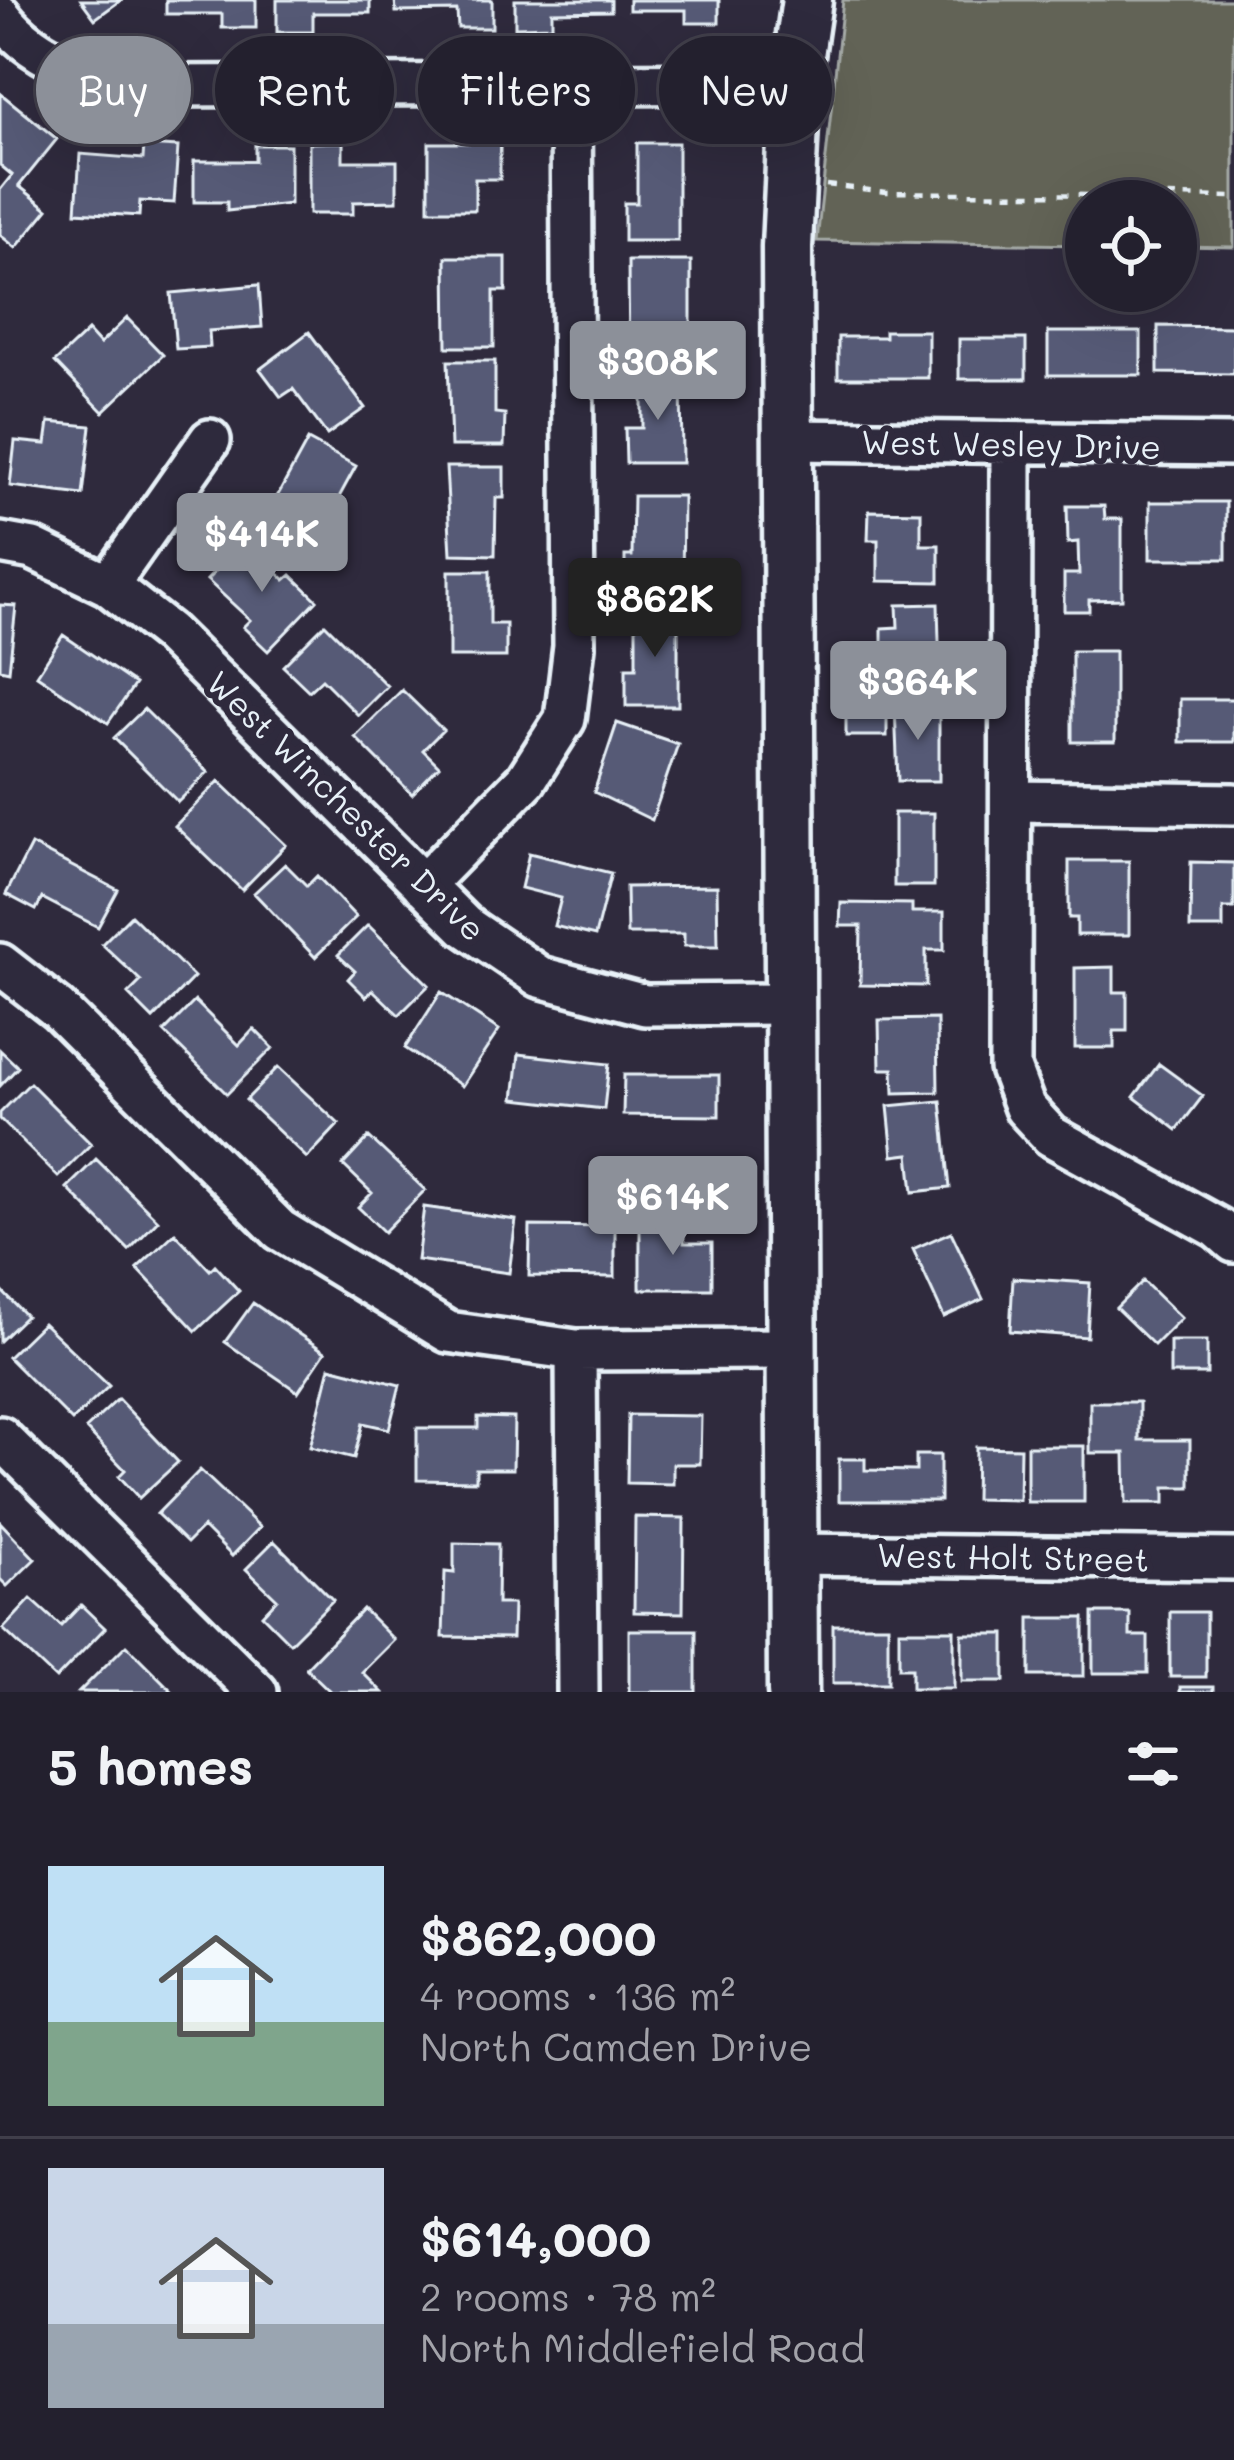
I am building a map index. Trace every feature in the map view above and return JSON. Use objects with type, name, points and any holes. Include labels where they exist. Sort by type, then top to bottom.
[{"type":"main road","points":[[802,36],[807,0]]},
{"type":"main road","points":[[793,144],[787,247],[793,1692]]},
{"type":"street","points":[[0,15],[53,61],[98,79],[158,86],[418,85]]},
{"type":"street","points":[[423,885],[526,780],[565,719],[574,646],[571,144]]},
{"type":"street","points":[[108,585],[210,440]]},
{"type":"street","name":"West Wesley Drive","points":[[789,440],[1234,446]]},
{"type":"street","points":[[1011,443],[1010,1068],[1025,1108],[1052,1136],[1218,1228],[1234,1243]]},
{"type":"street","name":"West Winchester Drive","points":[[0,542],[34,549],[108,585],[168,632],[465,926],[540,977],[645,1005],[791,1004]]},
{"type":"street","points":[[1012,801],[1234,803]]},
{"type":"street","points":[[0,964],[58,1009],[280,1230],[448,1332],[576,1350],[792,1349]]},
{"type":"street","points":[[576,1350],[578,1692]]},
{"type":"street","points":[[0,1437],[257,1692]]},
{"type":"street","name":"West Holt Street","points":[[792,1554],[1234,1559]]},
{"type":"path","points":[[815,184],[887,192],[1234,196]]},
{"type":"green space","points":[[843,0],[1234,0],[1234,247],[1197,246],[1197,180],[1065,180],[1065,245],[817,241],[827,144],[832,144]]},
{"type":"building","points":[[81,0],[121,0],[95,19]]},
{"type":"building","points":[[166,0],[256,0],[256,28],[222,28],[222,14],[166,14]]},
{"type":"building","points":[[277,0],[370,0],[370,13],[313,13],[313,32],[277,32]]},
{"type":"building","points":[[395,0],[492,0],[492,28],[458,28],[457,11],[396,12]]},
{"type":"building","points":[[515,0],[611,0],[611,11],[552,12],[552,26],[515,27]]},
{"type":"building","points":[[629,0],[719,0],[719,23],[686,23],[686,10],[629,10]]},
{"type":"building","points":[[0,93],[36,122],[36,144],[53,144],[19,186],[48,209],[16,248],[0,235],[0,190],[12,175],[0,165]]},
{"type":"building","points":[[637,143],[678,144],[678,241],[624,241],[624,203],[637,203]]},
{"type":"building","points":[[309,144],[343,144],[343,161],[397,161],[397,201],[353,202],[353,214],[309,214]]},
{"type":"building","points":[[429,144],[500,144],[500,179],[475,179],[475,210],[429,210]]},
{"type":"building","points":[[144,145],[178,147],[174,203],[140,201],[139,216],[76,212],[80,154],[143,159]]},
{"type":"building","points":[[255,145],[290,145],[290,204],[227,211],[227,202],[194,202],[194,161],[255,161]]},
{"type":"building","points":[[446,257],[506,257],[506,291],[494,291],[494,347],[447,347]]},
{"type":"building","points":[[628,261],[691,261],[691,325],[675,325],[676,361],[629,361]]},
{"type":"building","points":[[259,285],[262,327],[209,331],[210,347],[176,349],[171,293]]},
{"type":"building","points":[[127,318],[163,355],[103,412],[55,362],[88,331],[100,344]]},
{"type":"building","points":[[1158,326],[1234,327],[1234,374],[1158,373]]},
{"type":"building","points":[[885,331],[928,331],[928,378],[838,378],[838,337],[885,337]]},
{"type":"building","points":[[309,332],[365,408],[327,435],[293,389],[281,397],[260,369]]},
{"type":"building","points":[[1048,332],[1141,332],[1141,375],[1048,375]]},
{"type":"building","points":[[959,339],[1026,339],[1026,379],[959,379]]},
{"type":"building","points":[[448,361],[495,361],[495,413],[505,414],[504,446],[451,446]]},
{"type":"building","points":[[642,375],[681,375],[682,463],[626,463],[625,428],[642,428]]},
{"type":"building","points":[[49,422],[91,426],[83,495],[10,486],[15,441],[46,444]]},
{"type":"building","points":[[308,440],[356,466],[314,543],[266,517]]},
{"type":"building","points":[[446,467],[504,467],[504,498],[496,498],[495,555],[451,554]]},
{"type":"building","points":[[633,496],[683,496],[682,591],[625,591],[625,556],[632,556]]},
{"type":"building","points":[[1150,502],[1226,502],[1226,559],[1150,559]]},
{"type":"building","points":[[1067,506],[1104,506],[1105,519],[1122,519],[1122,599],[1089,600],[1089,611],[1064,611],[1064,574],[1079,574],[1078,542],[1068,543]]},
{"type":"building","points":[[869,511],[921,512],[921,545],[939,545],[939,582],[878,581],[878,540],[868,540]]},
{"type":"building","points":[[244,542],[285,580],[291,575],[317,600],[268,651],[243,627],[250,620],[207,580]]},
{"type":"building","points":[[449,571],[490,571],[490,624],[506,624],[506,657],[449,657]]},
{"type":"building","points":[[938,604],[940,680],[899,681],[898,664],[882,665],[882,628],[898,627],[897,605]]},
{"type":"building","points":[[0,605],[16,606],[9,671],[0,669]]},
{"type":"building","points":[[636,610],[678,610],[678,706],[626,706],[626,668],[636,668]]},
{"type":"building","points":[[325,624],[387,686],[358,715],[322,679],[309,691],[283,666]]},
{"type":"building","points":[[63,635],[135,684],[108,723],[37,675]]},
{"type":"building","points":[[1072,651],[1115,651],[1115,742],[1072,742]]},
{"type":"building","points":[[402,690],[443,730],[423,750],[439,766],[412,794],[355,737]]},
{"type":"building","points":[[846,699],[887,699],[887,736],[846,736]]},
{"type":"building","points":[[1180,699],[1234,699],[1234,742],[1180,742]]},
{"type":"building","points":[[895,706],[939,706],[939,781],[898,781]]},
{"type":"building","points":[[144,709],[208,772],[178,802],[114,738]]},
{"type":"building","points":[[617,723],[678,744],[652,820],[594,792]]},
{"type":"building","points":[[219,781],[286,845],[242,890],[175,826]]},
{"type":"building","points":[[894,813],[934,813],[934,886],[894,886]]},
{"type":"building","points":[[31,845],[118,890],[98,927],[42,898],[36,910],[6,894]]},
{"type":"building","points":[[529,853],[611,873],[595,936],[554,926],[561,898],[521,888]]},
{"type":"building","points":[[1069,861],[1129,861],[1129,935],[1077,935],[1077,918],[1069,918]]},
{"type":"building","points":[[1191,862],[1234,863],[1234,908],[1223,908],[1223,928],[1190,928]]},
{"type":"building","points":[[285,864],[307,886],[317,876],[356,917],[315,957],[254,893]]},
{"type":"building","points":[[717,886],[718,946],[684,946],[684,934],[627,934],[626,887]]},
{"type":"building","points":[[841,903],[912,904],[912,912],[944,912],[944,950],[926,950],[926,986],[860,985],[861,926],[840,926]]},
{"type":"building","points":[[131,915],[194,977],[153,1019],[128,994],[141,981],[102,944]]},
{"type":"building","points":[[368,925],[429,985],[399,1015],[373,990],[366,997],[348,979],[355,971],[338,955]]},
{"type":"building","points":[[1114,967],[1114,992],[1127,992],[1127,1031],[1114,1031],[1114,1048],[1075,1048],[1075,968]]},
{"type":"building","points":[[441,992],[499,1030],[462,1086],[405,1048]]},
{"type":"building","points":[[195,1001],[239,1045],[254,1029],[273,1048],[227,1094],[164,1032]]},
{"type":"building","points":[[937,1019],[938,1092],[894,1093],[893,1069],[880,1069],[879,1020]]},
{"type":"building","points":[[0,1050],[18,1067],[0,1086]]},
{"type":"building","points":[[519,1054],[609,1064],[604,1109],[514,1099]]},
{"type":"building","points":[[1159,1064],[1203,1096],[1177,1130],[1134,1097]]},
{"type":"building","points":[[278,1067],[339,1124],[307,1158],[246,1100]]},
{"type":"building","points":[[624,1075],[719,1075],[719,1116],[623,1115]]},
{"type":"building","points":[[30,1083],[91,1144],[58,1177],[0,1119],[0,1113]]},
{"type":"building","points":[[941,1101],[950,1188],[913,1192],[909,1154],[893,1156],[888,1106]]},
{"type":"building","points":[[369,1137],[425,1190],[384,1232],[358,1207],[372,1193],[343,1165]]},
{"type":"building","points":[[96,1159],[158,1220],[129,1250],[67,1188]]},
{"type":"building","points":[[424,1207],[516,1220],[509,1273],[417,1260]]},
{"type":"building","points":[[640,1220],[684,1220],[684,1243],[712,1243],[712,1289],[640,1289]]},
{"type":"building","points":[[530,1226],[615,1227],[615,1277],[529,1276]]},
{"type":"building","points":[[951,1232],[983,1299],[944,1317],[913,1249]]},
{"type":"building","points":[[175,1233],[210,1270],[215,1265],[239,1291],[196,1331],[137,1268]]},
{"type":"building","points":[[1013,1278],[1090,1283],[1087,1337],[1010,1331]]},
{"type":"building","points":[[1143,1281],[1181,1318],[1154,1345],[1116,1308]]},
{"type":"building","points":[[0,1289],[26,1316],[0,1341]]},
{"type":"building","points":[[253,1303],[325,1352],[298,1392],[225,1342]]},
{"type":"building","points":[[43,1323],[109,1386],[72,1421],[8,1357]]},
{"type":"building","points":[[1170,1341],[1207,1341],[1207,1374],[1170,1374]]},
{"type":"building","points":[[330,1367],[400,1385],[389,1429],[363,1423],[354,1458],[310,1447]]},
{"type":"building","points":[[118,1399],[178,1462],[139,1498],[119,1476],[125,1470],[86,1429]]},
{"type":"building","points":[[1090,1402],[1139,1402],[1139,1440],[1190,1440],[1190,1487],[1165,1487],[1165,1503],[1126,1503],[1125,1453],[1090,1453]]},
{"type":"building","points":[[628,1415],[701,1416],[700,1464],[673,1464],[673,1484],[627,1483]]},
{"type":"building","points":[[478,1417],[514,1418],[513,1469],[476,1469],[476,1481],[417,1480],[417,1428],[478,1428]]},
{"type":"building","points":[[1027,1446],[1084,1446],[1084,1502],[1027,1502]]},
{"type":"building","points":[[976,1447],[1020,1448],[1019,1500],[975,1499]]},
{"type":"building","points":[[916,1455],[940,1455],[940,1501],[839,1501],[839,1459],[865,1459],[865,1470],[916,1471]]},
{"type":"building","points":[[200,1470],[260,1527],[232,1556],[203,1527],[187,1543],[157,1514]]},
{"type":"building","points":[[635,1517],[684,1518],[683,1613],[634,1612]]},
{"type":"building","points":[[0,1522],[35,1559],[7,1586],[0,1579]]},
{"type":"building","points":[[274,1541],[333,1600],[290,1643],[262,1615],[277,1599],[246,1569]]},
{"type":"building","points":[[454,1543],[498,1544],[497,1604],[513,1604],[512,1638],[443,1637],[445,1572],[454,1573]]},
{"type":"building","points":[[31,1599],[61,1626],[81,1605],[105,1628],[56,1679],[3,1629]]},
{"type":"building","points":[[363,1609],[394,1640],[362,1672],[382,1692],[331,1692],[306,1668]]},
{"type":"building","points":[[1170,1612],[1206,1612],[1206,1677],[1170,1677]]},
{"type":"building","points":[[1093,1613],[1130,1613],[1130,1636],[1148,1636],[1148,1673],[1093,1673]]},
{"type":"building","points":[[1030,1618],[1084,1618],[1084,1676],[1030,1676]]},
{"type":"building","points":[[833,1625],[888,1625],[888,1683],[833,1683]]},
{"type":"building","points":[[629,1630],[696,1630],[696,1692],[629,1692]]},
{"type":"building","points":[[899,1630],[954,1630],[954,1688],[912,1688],[912,1668],[899,1668]]},
{"type":"building","points":[[962,1634],[1005,1634],[1005,1681],[962,1681]]},
{"type":"building","points":[[126,1645],[173,1692],[79,1692]]},
{"type":"building","points":[[1180,1687],[1213,1687],[1213,1692],[1180,1692]]}]
